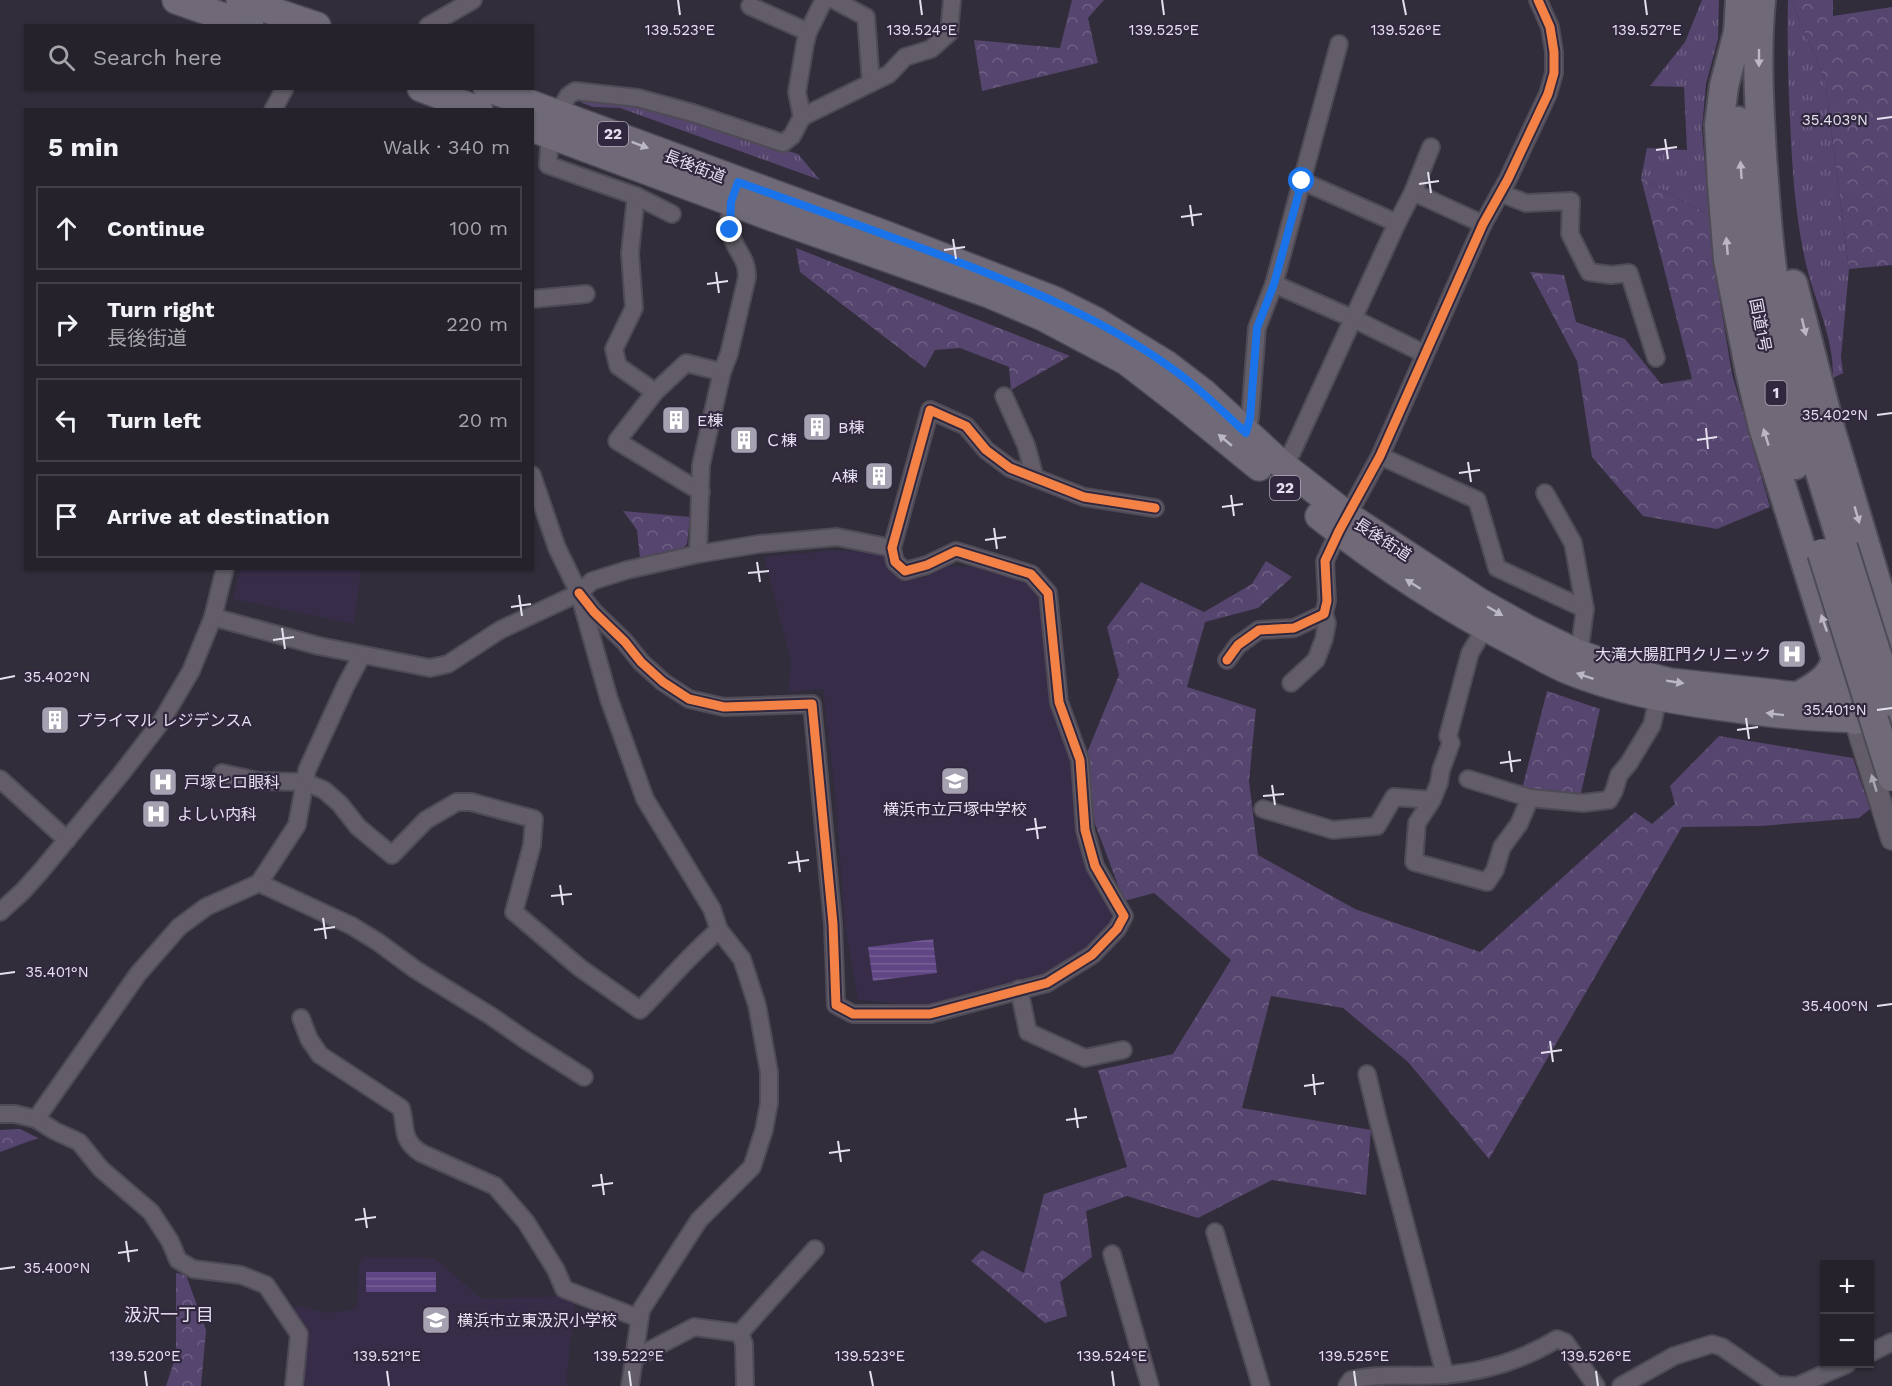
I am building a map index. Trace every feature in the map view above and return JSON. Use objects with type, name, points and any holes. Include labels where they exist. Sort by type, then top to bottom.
[{"type":"highway","name":"国道1号","points":[[1740,0],[1737,109],[1745,218],[1761,329],[1785,432],[1892,701]]},
{"type":"highway","name":"国道1号","points":[[1761,0],[1759,105],[1772,270],[1787,348],[1833,550],[1892,777]]},
{"type":"highway","points":[[1738,32],[1724,86],[1719,125],[1728,260],[1763,427],[1851,709]]},
{"type":"highway","points":[[1765,190],[1783,243],[1831,431],[1892,634]]},
{"type":"highway","points":[[1834,654],[1845,660],[1888,657],[1892,653]]},
{"type":"highway","points":[[1799,696],[1826,678],[1834,666],[1834,654]]},
{"type":"main road","points":[[176,0],[244,24]]},
{"type":"main road","points":[[240,0],[313,24]]},
{"type":"main road","points":[[427,90],[463,102]]},
{"type":"main road","name":"長後街道","points":[[490,90],[519,108]]},
{"type":"main road","name":"長後街道","points":[[534,117],[547,125],[735,192],[1043,316],[1126,361],[1344,524],[1528,629],[1577,653],[1624,670],[1670,682],[1799,696],[1892,719]]},
{"type":"main road","name":"長後街道","points":[[735,192],[899,240],[1002,279],[1096,321],[1166,364],[1204,393],[1406,579],[1485,628],[1568,670],[1616,687],[1658,698],[1804,717],[1892,701]]},
{"type":"street","points":[[431,24],[473,0]]},
{"type":"street","points":[[802,117],[797,92],[808,32],[824,0]]},
{"type":"street","points":[[834,0],[866,17],[871,83]]},
{"type":"street","points":[[672,214],[636,196],[548,165],[547,125],[568,96],[575,91],[638,98],[693,113],[783,143],[792,135],[802,117],[889,74],[905,57],[931,49],[949,33],[952,0]]},
{"type":"street","points":[[1291,683],[1316,660],[1324,639],[1327,623],[1324,614],[1327,601],[1325,561],[1380,456],[1483,224],[1548,94],[1554,73],[1554,52],[1550,27],[1538,0]]},
{"type":"street","points":[[750,6],[808,32]]},
{"type":"street","points":[[1246,433],[1250,418],[1257,328],[1274,284],[1339,44]]},
{"type":"street","points":[[274,108],[284,90]]},
{"type":"street","points":[[1280,463],[1292,452],[1413,192],[1431,147]]},
{"type":"street","points":[[1302,181],[1398,223]]},
{"type":"street","points":[[698,554],[701,465],[747,277],[744,258],[733,241],[730,230],[735,192]]},
{"type":"street","points":[[1413,192],[1483,224]]},
{"type":"street","points":[[1500,193],[1526,202],[1571,201],[1570,234],[1589,272],[1611,275],[1629,273],[1656,358]]},
{"type":"street","points":[[636,196],[630,253],[634,308],[614,349],[618,366],[655,392]]},
{"type":"street","points":[[1274,284],[1425,354]]},
{"type":"street","points":[[534,299],[586,294]]},
{"type":"street","points":[[701,492],[617,441],[655,392],[686,363],[722,372]]},
{"type":"street","points":[[1004,396],[1026,445],[1035,478]]},
{"type":"street","points":[[579,593],[641,662],[663,682],[689,699],[724,707],[812,704],[833,924],[836,1005],[853,1014],[930,1014],[1047,983],[1092,955],[1117,929],[1124,916],[1095,866],[1085,830],[1080,760],[1059,702],[1047,593],[1031,574],[956,551],[905,571],[895,562],[892,548],[930,410],[966,426],[986,450],[1010,468],[1084,497],[1155,508]]},
{"type":"street","points":[[1380,456],[1477,500],[1497,568],[1585,609]]},
{"type":"street","points":[[534,481],[557,548],[579,593],[609,699],[645,799],[712,909],[719,930],[742,959],[758,1005],[769,1072],[769,1103],[764,1130],[752,1167],[699,1220],[640,1310],[630,1386]]},
{"type":"street","points":[[1545,493],[1573,543],[1585,609],[1577,653]]},
{"type":"street","points":[[213,617],[319,646],[430,668],[448,664],[500,630],[579,593],[592,581],[627,570],[698,554],[759,544],[837,537],[892,548]]},
{"type":"street","points":[[0,912],[23,891],[67,840],[161,722],[191,670],[213,617],[225,570]]},
{"type":"street","points":[[1227,660],[1238,645],[1259,630],[1294,628],[1324,614]]},
{"type":"street","points":[[1485,628],[1470,653],[1448,736],[1451,743],[1432,800],[1417,823],[1414,862],[1487,882],[1496,870],[1502,847],[1519,824],[1530,798]]},
{"type":"street","points":[[36,1119],[138,974],[179,927],[206,907],[259,883],[297,825],[307,770],[362,655]]},
{"type":"street","points":[[1468,779],[1530,798],[1583,803],[1609,800],[1619,775],[1652,725],[1658,698]]},
{"type":"street","points":[[1851,709],[1892,839]]},
{"type":"street","points":[[222,773],[258,781],[305,782],[324,790],[340,804],[358,826],[392,855],[426,820],[457,802],[471,802],[534,819],[532,844],[514,912],[580,968],[640,1010],[701,945],[719,930]]},
{"type":"street","points":[[0,779],[67,840]]},
{"type":"street","points":[[1263,809],[1333,830],[1377,826],[1394,797],[1432,800]]},
{"type":"street","points":[[259,883],[352,926],[416,970],[584,1077]]},
{"type":"street","points":[[1019,989],[1028,1032],[1085,1058],[1123,1050]]},
{"type":"street","points":[[301,1018],[309,1039],[320,1055],[401,1108],[404,1117],[404,1135],[410,1146],[495,1186],[526,1222],[556,1270],[564,1289],[639,1318]]},
{"type":"street","points":[[1367,1074],[1445,1375]]},
{"type":"street","points":[[0,1114],[15,1114],[36,1119],[79,1142],[101,1169],[151,1212],[170,1241],[178,1260],[193,1269],[241,1275],[266,1285],[298,1334],[294,1386]]},
{"type":"street","points":[[1215,1232],[1261,1386]]},
{"type":"street","points":[[740,1333],[815,1249]]},
{"type":"street","points":[[1112,1254],[1150,1386]]},
{"type":"street","points":[[633,1359],[694,1327],[740,1333]]},
{"type":"street","points":[[740,1333],[744,1344],[745,1386]]},
{"type":"street","points":[[1347,1386],[1351,1380],[1365,1377],[1426,1381],[1445,1375],[1483,1370],[1538,1351],[1557,1339],[1565,1342],[1596,1386]]},
{"type":"street","points":[[1874,1351],[1892,1342]]},
{"type":"street","points":[[1622,1386],[1674,1356],[1712,1344],[1722,1347],[1777,1385],[1797,1386],[1837,1368]]},
{"type":"shaded area","name":"横浜市立戸塚中学校","points":[[833,550],[885,553],[900,575],[920,579],[932,574],[942,566],[979,567],[1028,583],[1038,595],[1047,648],[1115,913],[1115,925],[1084,955],[1045,978],[987,996],[926,1006],[858,1000],[845,926],[836,802],[823,689],[788,692],[791,661],[764,557]]},
{"type":"shaded area","points":[[240,570],[361,570],[354,624],[233,599]]},
{"type":"shaded area","points":[[933,939],[937,973],[873,981],[868,947]]},
{"type":"shaded area","name":"横浜市立東汲沢小学校","points":[[365,1257],[434,1258],[483,1299],[567,1296],[575,1298],[566,1386],[300,1386],[306,1327],[294,1312],[296,1306],[328,1313],[357,1309],[359,1263]]},
{"type":"shaded area","points":[[366,1272],[436,1272],[436,1292],[366,1292]]},
{"type":"green space","points":[[1072,0],[1104,0],[1088,18],[1098,63],[982,91],[974,40],[1060,48]]},
{"type":"green space","points":[[1702,0],[1719,0],[1718,39],[1706,84],[1702,128],[1709,215],[1641,178],[1647,148],[1687,150],[1684,87],[1650,86],[1685,42]]},
{"type":"green space","points":[[1788,0],[1791,0],[1825,80],[1849,269],[1841,357],[1843,373],[1833,378],[1830,348],[1806,264],[1797,210],[1789,104]]},
{"type":"green space","points":[[1791,0],[1833,0],[1833,16],[1892,7],[1892,265],[1849,269],[1825,80]]},
{"type":"green space","points":[[583,98],[637,104],[798,154],[820,180],[620,108],[593,107],[582,103]]},
{"type":"green space","points":[[1641,178],[1709,215],[1732,374],[1770,507],[1717,529],[1643,516],[1592,457],[1577,361],[1530,272],[1564,275],[1576,322],[1625,339],[1661,384],[1692,379]]},
{"type":"green space","points":[[796,248],[1070,356],[1011,390],[1009,367],[960,348],[935,350],[925,368],[800,272]]},
{"type":"green space","points":[[623,511],[690,517],[687,544],[682,549],[640,558],[637,530]]},
{"type":"green space","points":[[1266,561],[1292,577],[1258,608],[1205,622],[1187,687],[1256,709],[1249,781],[1258,855],[1355,909],[1480,952],[1635,812],[1652,824],[1675,804],[1670,786],[1719,736],[1853,758],[1870,809],[1859,818],[1760,826],[1682,827],[1489,1159],[1408,1062],[1343,1008],[1271,996],[1242,1108],[1371,1130],[1366,1195],[1272,1180],[1198,1218],[1127,1196],[1086,1211],[1092,1257],[1060,1282],[1067,1316],[1045,1323],[971,1261],[982,1250],[1024,1273],[1044,1194],[1127,1167],[1098,1070],[1173,1054],[1231,960],[1154,893],[1124,901],[1095,824],[1084,760],[1119,675],[1107,627],[1141,582],[1204,612],[1252,584]]},
{"type":"green space","points":[[1547,691],[1600,709],[1580,797],[1522,789]]},
{"type":"green space","points":[[20,1129],[38,1138],[0,1152],[0,1130]]},
{"type":"green space","points":[[176,1273],[186,1275],[206,1330],[201,1386],[166,1386],[176,1355]]},
{"type":"cycle path","points":[[1227,660],[1238,645],[1259,630],[1294,628],[1324,614],[1327,601],[1325,561],[1380,456],[1483,224],[1508,179],[1548,94],[1554,73],[1554,52],[1550,27],[1538,0]]},
{"type":"cycle path","points":[[579,593],[641,662],[663,682],[689,699],[724,707],[812,704],[833,924],[836,1005],[853,1014],[930,1014],[1047,983],[1092,955],[1117,929],[1124,916],[1095,866],[1085,830],[1080,760],[1059,702],[1048,593],[1031,574],[956,551],[927,565],[905,571],[895,562],[892,548],[930,410],[966,426],[986,450],[1010,468],[1084,497],[1155,508]]},
{"type":"place","name":"E棟","points":[[676,420]]},
{"type":"place","name":"B棟","points":[[817,427]]},
{"type":"place","name":"Ｃ棟","points":[[744,440]]},
{"type":"place","name":"A棟","points":[[879,476]]},
{"type":"place","name":"大滝大腸肛門クリニック","points":[[1792,654]]},
{"type":"place","name":"プライマル レジデンスA","points":[[55,720]]},
{"type":"place","name":"横浜市立戸塚中学校","points":[[955,781]]},
{"type":"place","name":"戸塚ヒロ眼科","points":[[163,782]]},
{"type":"place","name":"よしい内科","points":[[156,814]]},
{"type":"place","name":"横浜市立東汲沢小学校","points":[[436,1320]]},
{"type":"district","name":"汲沢一丁目","points":[[169,1315]]},
{"type":"route","points":[[730,230],[731,202],[738,182],[1002,279],[1054,300],[1096,321],[1166,364],[1204,393],[1246,433],[1250,418],[1257,328],[1274,284],[1302,181]]}]
